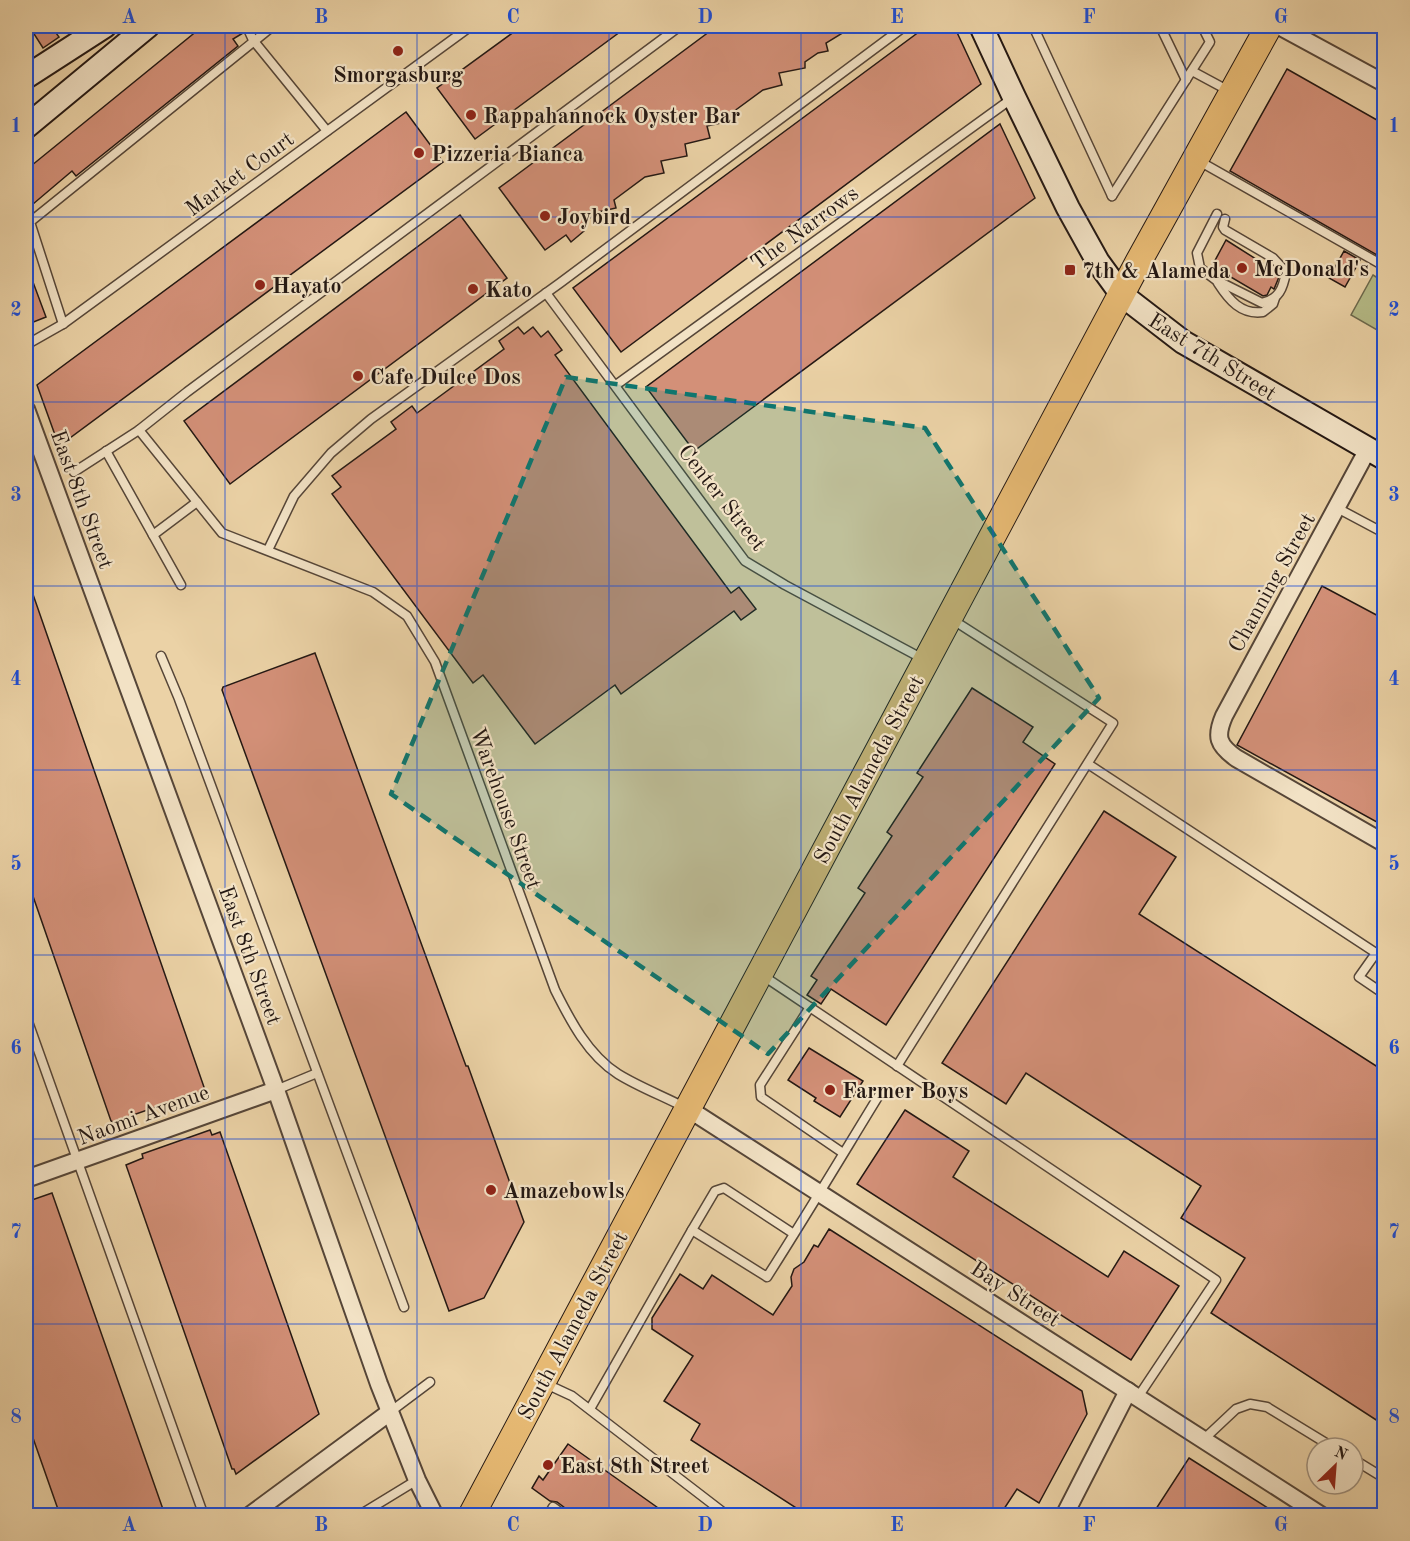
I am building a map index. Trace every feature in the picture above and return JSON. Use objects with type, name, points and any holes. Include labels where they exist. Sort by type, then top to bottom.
[{"type":"main road","points":[[26,77],[105,26]]},
{"type":"main road","points":[[26,127],[148,26]]},
{"type":"main road","name":"East 7th Street","points":[[981,26],[1068,208],[1098,262],[1122,295],[1183,342],[1376,454]]},
{"type":"main road","name":"South Alameda Street","points":[[471,1515],[949,617],[1269,26]]},
{"type":"street","points":[[1279,26],[1384,83]]},
{"type":"street","name":"East 8th Street","points":[[26,410],[276,1090],[390,1412],[417,1480],[435,1515]]},
{"type":"street","name":"Channing Street","points":[[1376,454],[1337,508],[1224,716],[1219,738],[1224,749],[1236,758],[1384,843]]},
{"type":"street","name":"Naomi Avenue","points":[[26,1179],[276,1090]]},
{"type":"street","name":"Bay Street","points":[[687,1108],[1322,1515]]},
{"type":"street","points":[[1064,1515],[1133,1394]]},
{"type":"street","points":[[249,1515],[390,1412]]},
{"type":"lane","points":[[63,324],[30,222],[273,26]]},
{"type":"lane","name":"Market Court","points":[[26,345],[63,324],[471,26]]},
{"type":"lane","points":[[74,472],[139,430],[680,26]]},
{"type":"lane","points":[[267,550],[294,496],[331,453],[392,403],[546,293],[905,26]]},
{"type":"lane","points":[[1033,26],[1112,196],[1209,42],[1202,26]]},
{"type":"lane","points":[[1160,26],[1186,80]]},
{"type":"lane","points":[[248,29],[253,40],[327,131]]},
{"type":"lane","points":[[1192,71],[1232,93]]},
{"type":"lane","name":"The Narrows","points":[[616,385],[1014,98]]},
{"type":"lane","points":[[1196,159],[1384,266]]},
{"type":"lane","points":[[1217,214],[1197,253],[1200,268],[1216,280],[1262,303],[1272,301],[1276,297]]},
{"type":"lane","points":[[1216,280],[1234,304],[1247,312],[1263,312],[1273,304],[1286,272],[1273,258],[1225,230],[1223,227],[1226,219]]},
{"type":"lane","name":"Center Street","points":[[546,293],[745,561],[770,577],[926,661]]},
{"type":"lane","name":"Warehouse Street","points":[[139,430],[222,533],[373,592],[407,616],[435,662],[555,990],[567,1014],[594,1053],[617,1073],[687,1108]]},
{"type":"lane","points":[[106,451],[181,585]]},
{"type":"lane","points":[[153,536],[197,502]]},
{"type":"lane","points":[[1337,508],[1384,534]]},
{"type":"lane","points":[[897,1065],[1113,723],[949,617]]},
{"type":"lane","points":[[160,656],[179,699],[404,1307]]},
{"type":"lane","points":[[1088,764],[1376,954],[1359,977],[1384,994]]},
{"type":"lane","points":[[759,973],[1216,1280],[1133,1394]]},
{"type":"lane","points":[[810,1007],[760,1085],[761,1097],[843,1154]]},
{"type":"lane","points":[[26,1016],[76,1162],[204,1515]]},
{"type":"lane","points":[[276,1090],[317,1073]]},
{"type":"lane","points":[[692,1230],[766,1277],[820,1194],[881,1092]]},
{"type":"lane","points":[[590,1409],[715,1191],[724,1188],[794,1234]]},
{"type":"lane","points":[[390,1412],[430,1382]]},
{"type":"lane","points":[[542,1382],[572,1396],[728,1515]]},
{"type":"lane","points":[[1203,1440],[1236,1409],[1250,1404],[1267,1407],[1314,1436]]},
{"type":"lane","points":[[1365,1467],[1384,1479]]},
{"type":"lane","points":[[358,1515],[417,1480]]},
{"type":"lane","points":[[548,1515],[553,1507],[565,1515]]},
{"type":"highlighted area","points":[[566,377],[925,428],[1099,698],[768,1054],[391,794]]},
{"type":"green space","points":[[1373,275],[1384,282],[1384,334],[1351,315]]},
{"type":"building","points":[[29,26],[51,26],[59,37],[43,48]]},
{"type":"building","points":[[203,26],[243,26],[243,33],[233,39],[238,46],[76,176],[72,171],[26,210],[26,170]]},
{"type":"building","points":[[522,26],[628,26],[475,139],[437,88]]},
{"type":"building","points":[[717,26],[854,26],[826,43],[828,51],[818,53],[805,62],[805,68],[779,73],[782,85],[763,90],[733,112],[735,120],[707,126],[710,138],[685,144],[687,156],[661,161],[664,173],[645,177],[614,200],[616,208],[598,212],[582,224],[584,231],[571,242],[566,235],[545,250],[499,188]]},
{"type":"building","points":[[927,26],[954,26],[981,84],[621,352],[573,288]]},
{"type":"building","points":[[1287,69],[1384,124],[1384,259],[1230,171]]},
{"type":"building","points":[[406,112],[443,162],[59,446],[37,385]]},
{"type":"building","points":[[1000,124],[1035,198],[694,451],[646,387]]},
{"type":"building","points":[[460,215],[507,278],[230,484],[184,421]]},
{"type":"building","name":"McDonald's","points":[[1226,240],[1278,273],[1279,277],[1274,289],[1271,287],[1267,295],[1263,296],[1212,266]]},
{"type":"building","points":[[1344,251],[1360,260],[1345,287],[1329,278]]},
{"type":"building","points":[[26,266],[46,317],[26,325]]},
{"type":"building","points":[[518,327],[524,334],[533,327],[541,337],[548,331],[562,350],[555,355],[731,593],[739,587],[756,609],[741,620],[734,611],[621,694],[615,685],[535,744],[483,675],[473,683],[332,494],[341,487],[332,476],[396,429],[391,422],[412,406],[417,413],[504,349],[499,341]]},
{"type":"building","points":[[28,580],[205,1090],[113,1122],[26,876],[26,581]]},
{"type":"building","points":[[1322,586],[1384,619],[1384,826],[1237,745]]},
{"type":"building","points":[[315,653],[524,1222],[484,1298],[449,1311],[222,690],[223,687]]},
{"type":"building","points":[[972,688],[1033,727],[1023,742],[1055,764],[886,1025],[831,989],[821,1004],[807,995],[817,980],[811,976],[865,893],[858,888],[892,836],[887,832],[923,777],[917,773]]},
{"type":"building","points":[[1104,811],[1176,857],[1139,914],[1384,1071],[1384,1425],[1211,1313],[1245,1258],[1181,1218],[1201,1186],[1026,1073],[1006,1104],[942,1063]]},
{"type":"building","name":"Farmer Boys","points":[[809,1048],[863,1081],[840,1117],[814,1101],[816,1098],[788,1080]]},
{"type":"building","points":[[905,1110],[969,1151],[953,1177],[1108,1277],[1124,1251],[1179,1286],[1131,1360],[857,1184]]},
{"type":"building","points":[[210,1130],[212,1135],[220,1132],[319,1414],[236,1474],[232,1469],[126,1165],[143,1158],[142,1154]]},
{"type":"building","points":[[52,1193],[165,1515],[60,1515],[26,1418],[26,1202]]},
{"type":"building","points":[[829,1229],[1082,1391],[1087,1414],[1039,1503],[1017,1489],[1000,1515],[807,1515],[691,1440],[700,1424],[664,1401],[693,1356],[652,1329],[652,1318],[680,1274],[703,1289],[712,1275],[773,1315],[792,1286],[791,1277],[794,1269],[804,1262],[814,1245],[818,1247]]},
{"type":"building","points":[[568,1444],[668,1515],[571,1515],[557,1502],[550,1501],[532,1488],[539,1476],[543,1480]]},
{"type":"building","points":[[1189,1458],[1279,1515],[1152,1515]]},
{"type":"place","name":"Smorgasburg","points":[[398,51]]},
{"type":"place","name":"Rappahannock Oyster Bar","points":[[471,115]]},
{"type":"place","name":"Pizzeria Bianca","points":[[419,153]]},
{"type":"place","name":"Joybird","points":[[545,216]]},
{"type":"place","name":"McDonald's","points":[[1242,268]]},
{"type":"place","name":"7th & Alameda","points":[[1070,270]]},
{"type":"place","name":"Hayato","points":[[260,285]]},
{"type":"place","name":"Kato","points":[[473,289]]},
{"type":"place","name":"Cafe Dulce Dos","points":[[358,376]]},
{"type":"place","name":"Farmer Boys","points":[[830,1090]]},
{"type":"place","name":"Amazebowls","points":[[491,1190]]},
{"type":"place","name":"East 8th Street","points":[[548,1465]]}]
